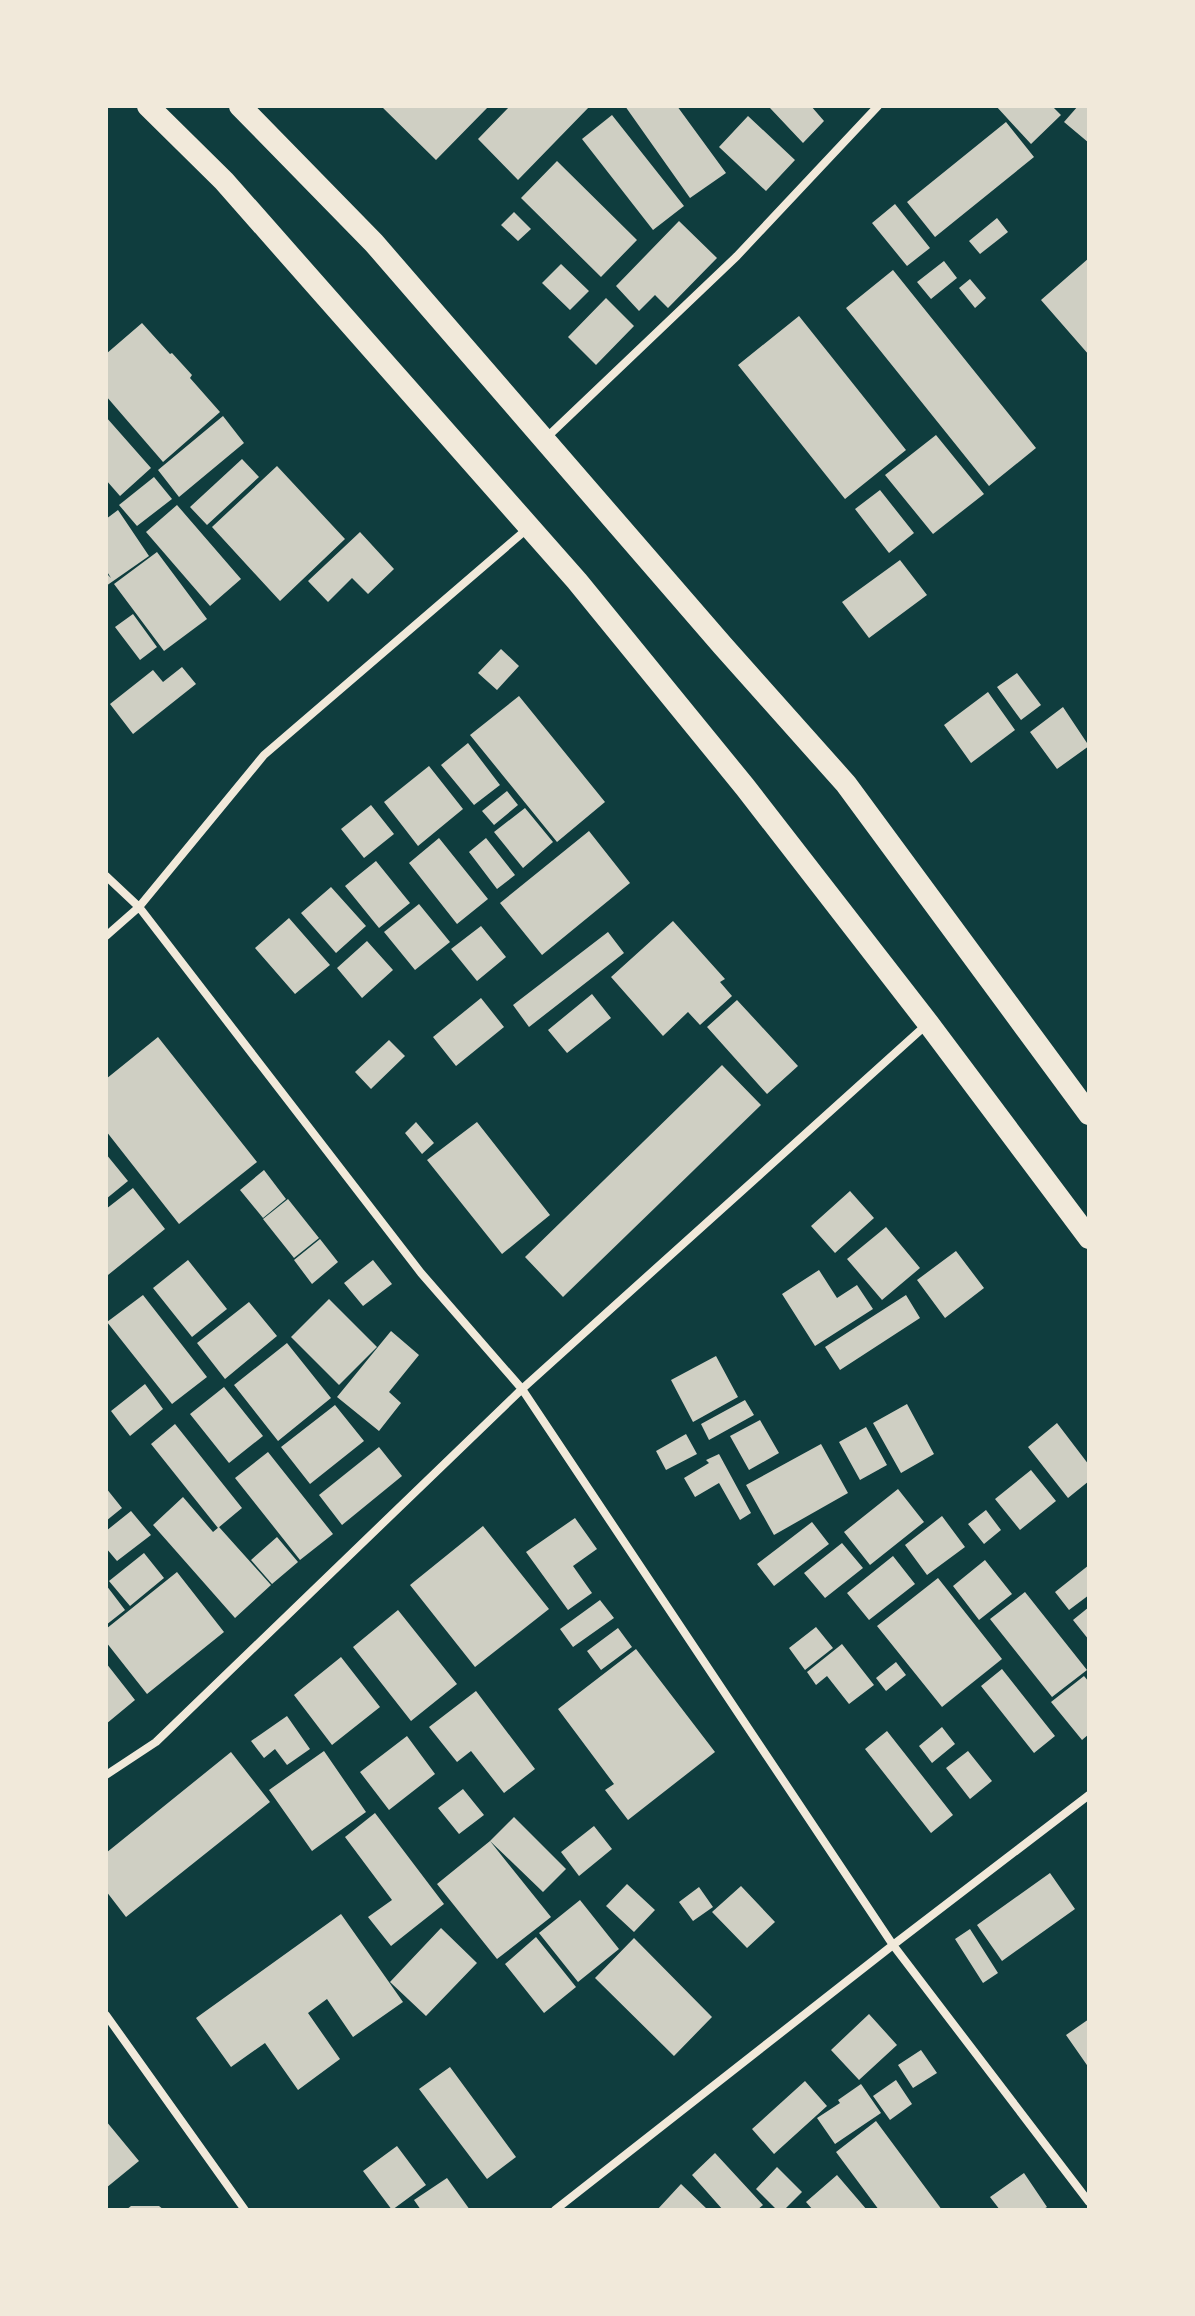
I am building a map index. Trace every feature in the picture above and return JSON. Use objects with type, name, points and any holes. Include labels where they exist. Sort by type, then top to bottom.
[{"type":"highway","points":[[148,106],[234,192],[577,581],[745,787],[1089,1238]]},
{"type":"highway","points":[[240,106],[374,243],[846,784],[1089,1114]]},
{"type":"street","points":[[545,439],[737,256],[878,106]]},
{"type":"street","points":[[106,936],[139,907],[264,755],[529,527]]},
{"type":"street","points":[[106,876],[139,907],[421,1273],[522,1389],[893,1945],[1089,2202]]},
{"type":"street","points":[[106,1775],[156,1742],[522,1389],[928,1023]]},
{"type":"street","points":[[555,2210],[1089,1795]]},
{"type":"street","points":[[106,2015],[245,2210]]},
{"type":"building","points":[[381,106],[489,106],[436,160]]},
{"type":"building","points":[[510,106],[590,106],[518,180],[478,139]]},
{"type":"building","points":[[625,106],[677,106],[726,173],[690,198]]},
{"type":"building","points":[[811,106],[824,121],[803,143],[770,108]]},
{"type":"building","points":[[996,106],[1052,106],[1061,115],[1031,144]]},
{"type":"building","points":[[1078,106],[1089,106],[1089,143],[1064,122]]},
{"type":"building","points":[[612,115],[684,206],[653,230],[582,139]]},
{"type":"building","points":[[748,116],[795,160],[766,191],[719,147]]},
{"type":"building","points":[[1006,122],[1034,157],[935,237],[907,202]]},
{"type":"building","points":[[557,161],[637,240],[601,277],[521,198]]},
{"type":"building","points":[[895,204],[930,248],[907,266],[872,223]]},
{"type":"building","points":[[514,212],[531,229],[518,241],[501,225]]},
{"type":"building","points":[[997,218],[1008,232],[980,254],[969,241]]},
{"type":"building","points":[[679,221],[717,258],[668,308],[655,295],[639,311],[616,286]]},
{"type":"building","points":[[1089,258],[1089,355],[1041,300]]},
{"type":"building","points":[[944,261],[957,278],[931,299],[917,282]]},
{"type":"building","points":[[561,264],[589,291],[570,310],[542,283]]},
{"type":"building","points":[[893,270],[1036,448],[989,486],[846,308]]},
{"type":"building","points":[[970,279],[986,298],[975,308],[959,288]]},
{"type":"building","points":[[606,298],[634,326],[596,365],[568,337]]},
{"type":"building","points":[[799,316],[906,450],[845,499],[738,365]]},
{"type":"building","points":[[142,323],[192,375],[190,378],[220,412],[163,462],[106,396],[106,354]]},
{"type":"building","points":[[223,416],[244,443],[179,497],[158,470]]},
{"type":"building","points":[[106,417],[151,468],[120,496],[106,480]]},
{"type":"building","points":[[936,435],[984,494],[933,534],[885,475]]},
{"type":"building","points":[[242,459],[259,477],[207,525],[190,507]]},
{"type":"building","points":[[277,466],[345,539],[280,601],[212,527]]},
{"type":"building","points":[[154,477],[172,499],[137,526],[119,505]]},
{"type":"building","points":[[880,490],[914,533],[889,553],[855,509]]},
{"type":"building","points":[[177,505],[241,579],[210,606],[146,532]]},
{"type":"building","points":[[118,510],[149,556],[106,586],[106,573],[111,578],[106,570],[106,519]]},
{"type":"building","points":[[360,532],[394,569],[368,594],[352,578],[328,602],[308,581]]},
{"type":"building","points":[[157,552],[207,619],[164,651],[114,584]]},
{"type":"building","points":[[900,560],[927,595],[869,638],[842,602]]},
{"type":"building","points":[[133,614],[157,647],[140,660],[115,627]]},
{"type":"building","points":[[501,649],[519,666],[497,690],[478,673]]},
{"type":"building","points":[[182,667],[196,684],[133,734],[110,704],[153,670],[163,682]]},
{"type":"building","points":[[1017,673],[1041,705],[1021,720],[997,687]]},
{"type":"building","points":[[988,692],[1015,730],[971,763],[944,725]]},
{"type":"building","points":[[519,696],[605,802],[557,842],[470,735]]},
{"type":"building","points":[[1063,707],[1089,746],[1057,769],[1030,732]]},
{"type":"building","points":[[468,743],[500,785],[474,805],[441,765]]},
{"type":"building","points":[[429,766],[463,809],[418,846],[384,802]]},
{"type":"building","points":[[507,791],[518,805],[494,825],[482,811]]},
{"type":"building","points":[[371,805],[394,834],[364,858],[341,829]]},
{"type":"building","points":[[525,808],[553,842],[523,868],[494,832]]},
{"type":"building","points":[[589,831],[630,883],[542,955],[500,903]]},
{"type":"building","points":[[439,838],[488,899],[457,924],[409,863]]},
{"type":"building","points":[[486,838],[515,875],[497,889],[469,852]]},
{"type":"building","points":[[376,861],[410,903],[379,928],[345,886]]},
{"type":"building","points":[[331,887],[366,926],[336,953],[301,913]]},
{"type":"building","points":[[419,904],[450,942],[415,970],[384,932]]},
{"type":"building","points":[[289,918],[330,965],[295,994],[255,948]]},
{"type":"building","points":[[673,921],[725,979],[720,982],[732,996],[700,1025],[688,1012],[663,1036],[611,977]]},
{"type":"building","points":[[481,926],[506,957],[477,981],[451,949]]},
{"type":"building","points":[[608,932],[624,953],[529,1027],[513,1005]]},
{"type":"building","points":[[367,941],[393,970],[362,998],[337,968]]},
{"type":"building","points":[[592,994],[611,1018],[567,1053],[548,1030]]},
{"type":"building","points":[[481,998],[504,1027],[456,1066],[433,1037]]},
{"type":"building","points":[[737,1000],[798,1066],[767,1094],[707,1027]]},
{"type":"building","points":[[158,1037],[257,1162],[179,1224],[106,1131],[106,1079]]},
{"type":"building","points":[[389,1040],[405,1056],[371,1089],[355,1072]]},
{"type":"building","points":[[722,1065],[761,1105],[563,1297],[525,1257]]},
{"type":"building","points":[[416,1122],[434,1143],[422,1154],[405,1133]]},
{"type":"building","points":[[477,1122],[550,1215],[502,1254],[427,1160]]},
{"type":"building","points":[[106,1154],[128,1181],[106,1199]]},
{"type":"building","points":[[264,1170],[286,1199],[263,1218],[240,1190]]},
{"type":"building","points":[[133,1188],[165,1229],[108,1275],[106,1209]]},
{"type":"building","points":[[850,1191],[874,1218],[835,1253],[811,1226]]},
{"type":"building","points":[[288,1199],[319,1238],[294,1258],[263,1219]]},
{"type":"building","points":[[886,1227],[920,1268],[882,1300],[847,1259]]},
{"type":"building","points":[[320,1239],[338,1262],[312,1284],[294,1260]]},
{"type":"building","points":[[956,1251],[984,1288],[945,1318],[917,1280]]},
{"type":"building","points":[[188,1260],[227,1309],[192,1337],[153,1288]]},
{"type":"building","points":[[373,1260],[392,1284],[363,1306],[344,1283]]},
{"type":"building","points":[[819,1270],[837,1298],[857,1285],[873,1309],[815,1346],[782,1294]]},
{"type":"building","points":[[143,1295],[207,1377],[172,1404],[107,1322]]},
{"type":"building","points":[[906,1295],[920,1318],[840,1370],[825,1347]]},
{"type":"building","points":[[329,1299],[377,1347],[339,1385],[291,1337]]},
{"type":"building","points":[[249,1302],[277,1336],[225,1379],[197,1343]]},
{"type":"building","points":[[391,1331],[419,1355],[389,1392],[401,1403],[379,1431],[337,1397]]},
{"type":"building","points":[[287,1343],[331,1398],[278,1441],[234,1385]]},
{"type":"building","points":[[716,1356],[738,1397],[693,1422],[671,1380]]},
{"type":"building","points":[[145,1384],[163,1409],[130,1436],[111,1411]]},
{"type":"building","points":[[224,1387],[263,1436],[229,1463],[190,1414]]},
{"type":"building","points":[[745,1400],[754,1415],[709,1440],[701,1424]]},
{"type":"building","points":[[907,1404],[934,1454],[901,1473],[873,1423]]},
{"type":"building","points":[[335,1405],[364,1441],[310,1484],[281,1447]]},
{"type":"building","points":[[760,1420],[779,1453],[749,1470],[730,1436]]},
{"type":"building","points":[[1057,1423],[1089,1465],[1089,1481],[1068,1498],[1028,1447]]},
{"type":"building","points":[[175,1424],[242,1508],[218,1528],[151,1444]]},
{"type":"building","points":[[866,1427],[887,1465],[860,1480],[839,1442]]},
{"type":"building","points":[[686,1434],[697,1454],[666,1470],[656,1451]]},
{"type":"building","points":[[821,1444],[848,1493],[774,1535],[746,1485]]},
{"type":"building","points":[[379,1447],[402,1476],[342,1525],[319,1495]]},
{"type":"building","points":[[268,1452],[333,1534],[300,1560],[235,1478]]},
{"type":"building","points":[[719,1454],[751,1513],[740,1520],[719,1483],[695,1497],[684,1478],[709,1463],[706,1460]]},
{"type":"building","points":[[1031,1470],[1056,1501],[1020,1530],[995,1499]]},
{"type":"building","points":[[106,1488],[122,1508],[106,1521]]},
{"type":"building","points":[[898,1489],[924,1522],[870,1565],[844,1532]]},
{"type":"building","points":[[183,1497],[213,1532],[219,1527],[271,1585],[235,1618],[153,1525]]},
{"type":"building","points":[[986,1510],[1001,1530],[984,1544],[968,1524]]},
{"type":"building","points":[[131,1511],[151,1535],[117,1561],[106,1548],[106,1531]]},
{"type":"building","points":[[942,1516],[965,1547],[927,1575],[905,1545]]},
{"type":"building","points":[[575,1518],[597,1549],[573,1566],[592,1593],[568,1610],[526,1552]]},
{"type":"building","points":[[812,1522],[829,1544],[774,1586],[757,1564]]},
{"type":"building","points":[[483,1526],[549,1609],[475,1667],[410,1585]]},
{"type":"building","points":[[277,1537],[298,1562],[272,1584],[251,1560]]},
{"type":"building","points":[[842,1543],[863,1568],[825,1598],[804,1573]]},
{"type":"building","points":[[144,1553],[164,1578],[130,1606],[109,1581]]},
{"type":"building","points":[[893,1556],[915,1584],[869,1620],[847,1593]]},
{"type":"building","points":[[985,1560],[1012,1594],[979,1620],[953,1586]]},
{"type":"building","points":[[1089,1565],[1089,1595],[1069,1610],[1055,1592]]},
{"type":"building","points":[[177,1572],[224,1632],[147,1694],[106,1642],[106,1629]]},
{"type":"building","points":[[938,1578],[1002,1659],[942,1707],[877,1626]]},
{"type":"building","points":[[106,1585],[125,1610],[106,1625]]},
{"type":"building","points":[[1025,1592],[1087,1670],[1052,1697],[990,1619]]},
{"type":"building","points":[[600,1600],[614,1618],[573,1647],[560,1629]]},
{"type":"building","points":[[1089,1607],[1089,1640],[1073,1620]]},
{"type":"building","points":[[398,1610],[457,1684],[411,1721],[353,1647]]},
{"type":"building","points":[[816,1627],[833,1648],[805,1670],[789,1648]]},
{"type":"building","points":[[618,1628],[632,1647],[601,1670],[587,1651]]},
{"type":"building","points":[[842,1644],[874,1685],[849,1704],[827,1676],[816,1685],[807,1672]]},
{"type":"building","points":[[636,1649],[715,1752],[628,1820],[605,1790],[614,1784],[558,1709]]},
{"type":"building","points":[[341,1657],[380,1707],[332,1745],[294,1695]]},
{"type":"building","points":[[896,1662],[906,1675],[886,1691],[876,1678]]},
{"type":"building","points":[[106,1663],[135,1700],[106,1724]]},
{"type":"building","points":[[1002,1669],[1055,1736],[1034,1753],[981,1686]]},
{"type":"building","points":[[1084,1676],[1089,1682],[1089,1734],[1082,1740],[1051,1702]]},
{"type":"building","points":[[476,1691],[535,1769],[504,1793],[471,1751],[457,1762],[429,1727]]},
{"type":"building","points":[[287,1716],[310,1749],[287,1765],[275,1749],[264,1758],[251,1741]]},
{"type":"building","points":[[942,1727],[955,1744],[932,1763],[919,1746]]},
{"type":"building","points":[[887,1731],[953,1815],[931,1833],[865,1749]]},
{"type":"building","points":[[407,1736],[435,1774],[389,1810],[360,1772]]},
{"type":"building","points":[[324,1751],[366,1812],[312,1851],[269,1790]]},
{"type":"building","points":[[968,1751],[992,1781],[970,1799],[946,1768]]},
{"type":"building","points":[[231,1752],[270,1802],[126,1917],[106,1891],[106,1853]]},
{"type":"building","points":[[463,1789],[484,1815],[459,1834],[438,1808]]},
{"type":"building","points":[[375,1813],[444,1904],[391,1946],[368,1917],[392,1900],[345,1837]]},
{"type":"building","points":[[514,1817],[566,1869],[543,1892],[490,1841]]},
{"type":"building","points":[[594,1826],[612,1849],[579,1876],[561,1852]]},
{"type":"building","points":[[490,1841],[551,1917],[497,1959],[437,1884]]},
{"type":"building","points":[[1050,1873],[1075,1909],[1002,1961],[977,1925]]},
{"type":"building","points":[[627,1884],[655,1910],[634,1932],[606,1906]]},
{"type":"building","points":[[741,1886],[775,1922],[747,1948],[712,1912]]},
{"type":"building","points":[[699,1887],[713,1907],[693,1921],[679,1902]]},
{"type":"building","points":[[580,1900],[619,1949],[578,1982],[539,1933]]},
{"type":"building","points":[[341,1914],[403,2002],[353,2037],[327,1999],[308,2013],[340,2059],[298,2090],[265,2043],[231,2067],[196,2018]]},
{"type":"building","points":[[441,1928],[477,1963],[426,2016],[390,1982]]},
{"type":"building","points":[[970,1929],[998,1973],[983,1983],[955,1939]]},
{"type":"building","points":[[536,1937],[576,1987],[544,2013],[505,1964]]},
{"type":"building","points":[[634,1938],[712,2017],[674,2056],[595,1978]]},
{"type":"building","points":[[869,2014],[897,2045],[859,2080],[831,2050]]},
{"type":"building","points":[[1089,2019],[1089,2068],[1066,2035]]},
{"type":"building","points":[[921,2050],[937,2073],[913,2088],[898,2065]]},
{"type":"building","points":[[450,2067],[516,2157],[487,2179],[419,2089]]},
{"type":"building","points":[[896,2080],[912,2104],[890,2120],[873,2096]]},
{"type":"building","points":[[805,2081],[827,2106],[774,2154],[752,2129]]},
{"type":"building","points":[[861,2084],[881,2113],[835,2144],[817,2118]]},
{"type":"building","points":[[106,2121],[139,2161],[106,2188]]},
{"type":"building","points":[[876,2121],[942,2210],[879,2210],[836,2152]]},
{"type":"building","points":[[397,2146],[426,2185],[392,2210],[363,2171]]},
{"type":"building","points":[[715,2153],[763,2205],[757,2210],[723,2210],[692,2175]]},
{"type":"building","points":[[777,2167],[802,2192],[784,2210],[777,2210],[756,2189]]},
{"type":"building","points":[[1024,2173],[1047,2207],[1042,2210],[1000,2210],[990,2197]]},
{"type":"building","points":[[837,2175],[867,2210],[813,2210],[806,2202]]},
{"type":"building","points":[[447,2178],[470,2210],[421,2210],[414,2200]]},
{"type":"building","points":[[681,2184],[708,2210],[657,2210]]},
{"type":"building","points":[[131,2206],[159,2206],[164,2210],[126,2210]]}]
